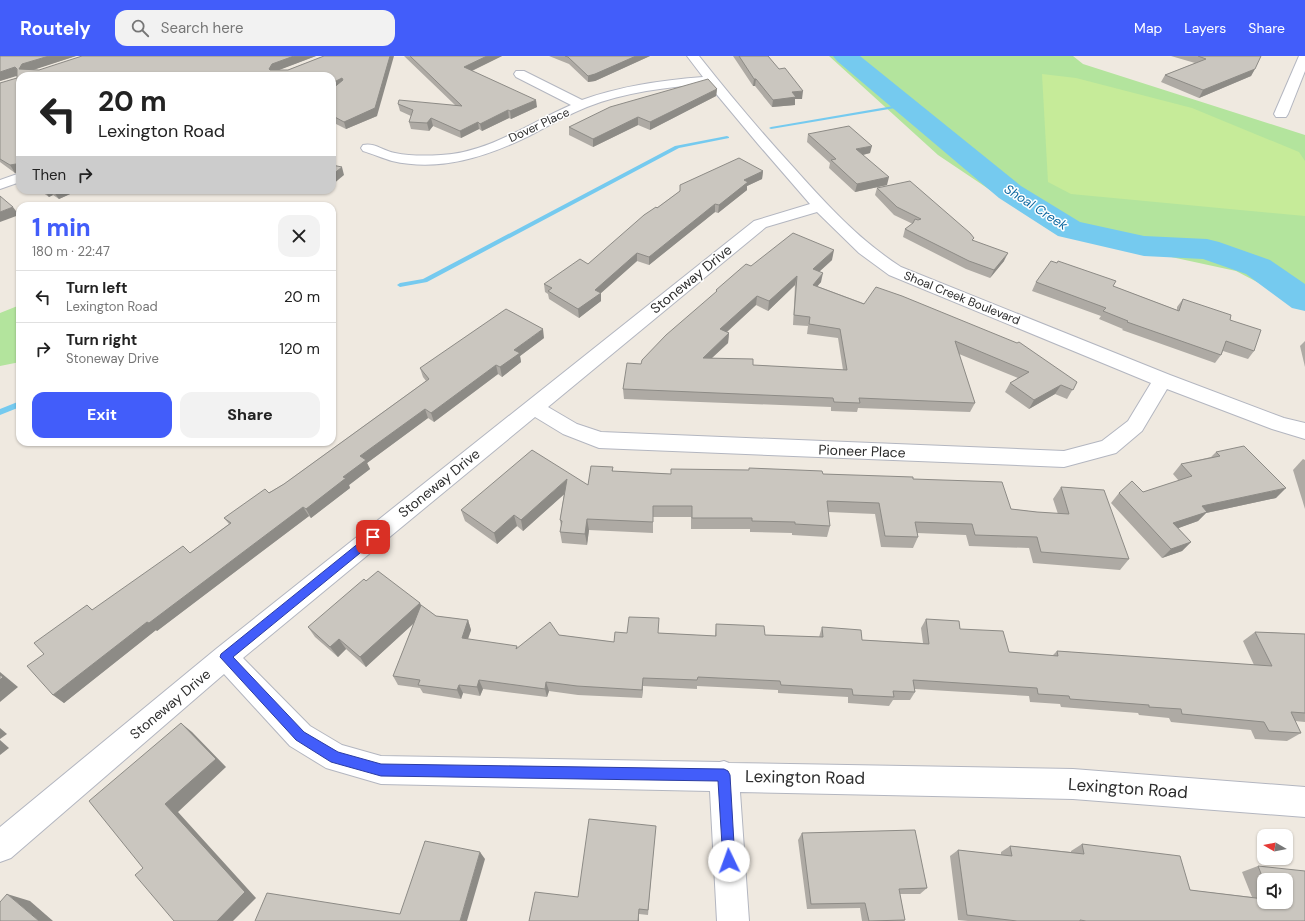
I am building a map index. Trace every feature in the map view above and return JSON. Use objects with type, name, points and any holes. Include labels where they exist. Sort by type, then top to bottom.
[{"type":"street","name":"Shoal Creek Boulevard","points":[[693,56],[754,131],[820,206],[859,246],[875,259],[895,271],[1163,380],[1279,424],[1305,431]]},
{"type":"street","points":[[1281,114],[1304,56]]},
{"type":"street","points":[[520,74],[581,105]]},
{"type":"street","name":"Dover Place","points":[[368,148],[393,156],[436,159],[467,156],[494,146],[581,105],[620,93],[711,80]]},
{"type":"street","points":[[0,185],[16,179]]},
{"type":"street","name":"Stoneway Drive","points":[[0,847],[225,657],[760,224],[820,206]]},
{"type":"street","name":"Pioneer Place","points":[[533,407],[570,429],[599,440],[1064,459],[1109,447],[1135,426],[1163,380]]},
{"type":"street","name":"Lexington Road","points":[[225,657],[300,736],[336,758],[381,770],[724,775],[1073,784],[1305,802]]},
{"type":"street","points":[[724,775],[733,921]]},
{"type":"green space","points":[[829,56],[1073,56],[1083,64],[1305,135],[1305,307],[1236,271],[1051,231],[938,155]]},
{"type":"green space","points":[[1042,74],[1076,78],[1192,108],[1299,152],[1305,161],[1305,216],[1071,194],[1048,182]]},
{"type":"green space","points":[[16,307],[16,363],[0,366],[0,313]]},
{"type":"building","points":[[0,56],[49,56],[22,64],[19,69],[39,70],[82,56],[294,56],[272,64],[269,69],[288,70],[324,56],[390,56],[375,108],[344,122],[336,118],[336,86],[343,80],[342,78],[336,81],[336,72],[17,72],[15,67],[0,72]]},
{"type":"building","points":[[410,56],[487,56],[464,67],[536,100],[510,111],[508,110],[480,124],[478,122],[460,131],[431,118],[427,123],[409,122],[413,110],[398,104],[399,100],[462,106]]},
{"type":"building","points":[[565,56],[636,56],[588,76],[568,57]]},
{"type":"building","points":[[739,56],[768,56],[779,69],[785,68],[803,91],[792,92],[796,97],[773,100],[756,79],[754,79]]},
{"type":"building","points":[[1198,56],[1261,56],[1255,69],[1203,90],[1165,75],[1206,59]]},
{"type":"building","points":[[16,78],[16,164],[10,165],[0,159],[0,83]]},
{"type":"building","points":[[708,79],[717,89],[650,122],[638,117],[593,139],[569,127],[610,107]]},
{"type":"building","points":[[849,126],[872,146],[856,149],[889,177],[857,184],[831,160],[836,159],[808,134]]},
{"type":"building","points":[[739,158],[763,171],[744,180],[748,182],[719,205],[715,204],[649,257],[637,253],[595,290],[601,293],[578,309],[548,291],[552,288],[544,284],[580,259],[588,264],[644,215],[656,207],[657,208],[680,191],[680,185]]},
{"type":"building","points":[[336,166],[342,167],[336,172]]},
{"type":"building","points":[[910,181],[970,233],[974,238],[972,240],[1008,253],[994,270],[969,261],[905,229],[913,223],[915,219],[921,219],[897,207],[877,188]]},
{"type":"building","points":[[0,196],[13,207],[0,212]]},
{"type":"building","points":[[793,233],[834,250],[813,269],[823,273],[813,285],[864,304],[876,287],[902,296],[1017,343],[1019,342],[1077,382],[1073,390],[1061,385],[1034,400],[1010,383],[1029,372],[955,341],[975,403],[859,398],[860,403],[834,402],[833,398],[623,389],[627,363],[641,364],[642,360],[666,335],[717,291],[716,290],[746,264],[751,266]],"holes":[[[797,276],[794,315],[810,317],[809,324],[840,329],[847,370],[753,365],[753,359],[703,358],[729,333],[720,329],[757,296],[769,301]]]},
{"type":"building","points":[[1051,261],[1057,263],[1058,261],[1116,281],[1113,286],[1179,311],[1183,299],[1231,315],[1230,320],[1261,330],[1254,351],[1226,341],[1221,355],[1127,322],[1128,321],[1103,311],[1106,308],[1036,282]]},
{"type":"building","points":[[506,309],[543,329],[514,350],[520,353],[500,367],[496,365],[431,413],[425,409],[360,456],[366,460],[343,477],[346,478],[306,509],[303,507],[149,623],[147,622],[53,695],[27,666],[44,654],[34,643],[87,605],[92,610],[183,546],[190,553],[231,523],[224,518],[265,489],[269,493],[284,484],[429,379],[420,368]]},
{"type":"building","points":[[1244,446],[1286,488],[1202,506],[1207,512],[1173,523],[1191,542],[1171,549],[1119,493],[1132,481],[1143,492],[1192,476],[1181,464],[1220,456],[1216,452]]},
{"type":"building","points":[[532,450],[588,485],[591,466],[613,467],[612,471],[671,474],[671,469],[749,470],[749,468],[822,471],[823,474],[1002,482],[1011,509],[1069,514],[1061,487],[1104,490],[1129,559],[1041,552],[1037,537],[975,535],[972,524],[915,522],[918,537],[885,536],[879,503],[827,501],[830,526],[795,524],[795,522],[752,521],[752,518],[692,518],[692,506],[653,506],[653,522],[587,519],[585,534],[560,532],[562,521],[560,520],[567,479],[521,520],[514,515],[494,533],[461,510]]},
{"type":"building","points":[[378,571],[420,603],[360,657],[339,639],[330,647],[308,627],[364,579],[366,581]]},
{"type":"building","points":[[421,605],[436,616],[468,620],[462,638],[517,646],[516,649],[550,622],[559,635],[614,642],[615,632],[627,633],[629,617],[659,618],[658,633],[716,636],[716,624],[764,626],[765,635],[823,637],[822,627],[861,630],[862,640],[929,644],[926,619],[959,621],[960,629],[1003,631],[1009,652],[1058,656],[1057,651],[1272,666],[1255,632],[1305,634],[1305,713],[1291,712],[1301,733],[1269,731],[1264,722],[1182,714],[1181,709],[1149,707],[1149,705],[1070,699],[1069,696],[1038,694],[1037,688],[913,680],[915,692],[893,691],[894,697],[853,695],[852,689],[781,685],[780,681],[698,677],[697,680],[643,678],[642,690],[577,686],[546,682],[545,689],[479,680],[477,687],[459,685],[457,690],[418,685],[420,680],[393,676]]},
{"type":"building","points":[[181,723],[216,759],[165,804],[245,892],[217,921],[174,921],[135,875],[143,868],[89,801]]},
{"type":"building","points":[[589,819],[656,826],[648,910],[639,909],[638,921],[529,921],[535,892],[578,897]]},
{"type":"building","points":[[915,830],[927,888],[899,889],[905,920],[869,921],[865,903],[811,904],[802,833]]},
{"type":"building","points":[[425,841],[480,852],[460,921],[255,921],[267,893],[400,914]]},
{"type":"building","points":[[1082,844],[1180,856],[1190,890],[1257,898],[1257,909],[1293,909],[1293,873],[1261,873],[1258,866],[1305,871],[1305,921],[1017,921],[967,915],[958,850],[1012,856],[1010,846],[1084,854]]},
{"type":"building","points":[[7,894],[39,921],[0,921],[0,902]]},
{"type":"waterway","name":"Shoal Creek","points":[[845,56],[1010,192],[1069,229],[1144,246],[1207,249],[1258,267],[1305,300]]},
{"type":"waterway","points":[[771,128],[905,105]]},
{"type":"waterway","points":[[400,285],[425,281],[677,147],[727,137]]},
{"type":"waterway","points":[[0,412],[16,406]]},
{"type":"route","points":[[373,537],[225,657],[300,736],[336,758],[381,770],[724,775],[729,861]]}]
